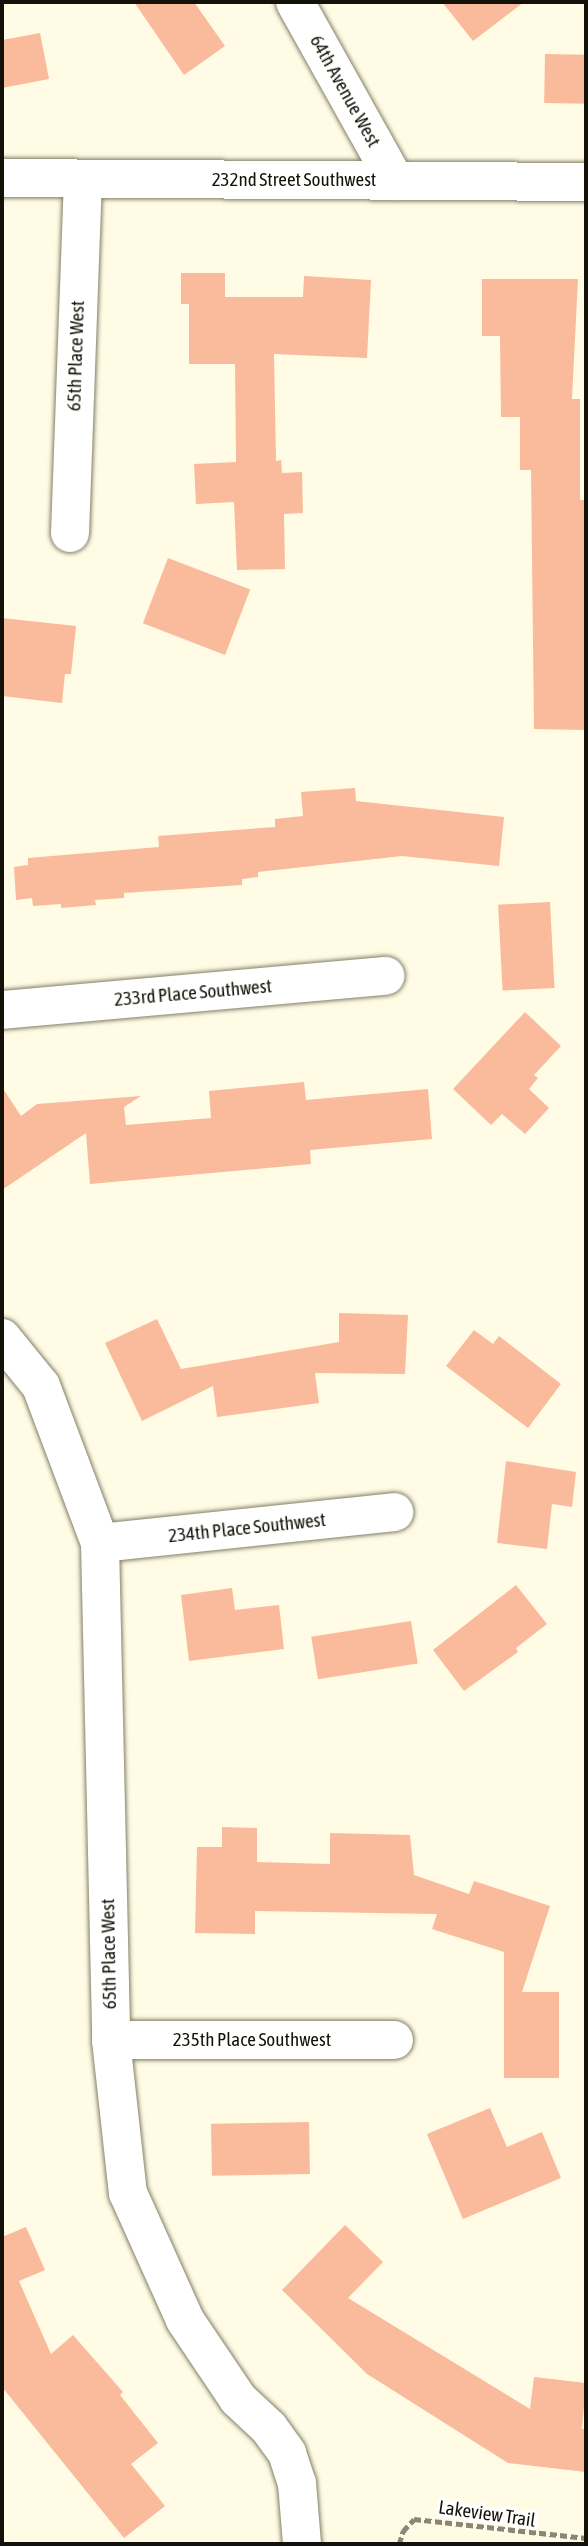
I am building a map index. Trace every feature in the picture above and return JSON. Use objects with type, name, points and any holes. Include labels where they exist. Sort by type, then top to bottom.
[{"type":"street","name":"64th Avenue West","points":[[295,2],[395,181]]},
{"type":"street","name":"232nd Street Southwest","points":[[2,178],[586,182]]},
{"type":"street","name":"65th Place West","points":[[70,533],[83,180]]},
{"type":"street","name":"233rd Place Southwest","points":[[2,1010],[385,976]]},
{"type":"street","name":"65th Place West","points":[[2,1338],[41,1386],[100,1544],[111,2040],[128,2193],[185,2320],[238,2399],[269,2428],[287,2453],[297,2483],[302,2544]]},
{"type":"street","name":"234th Place Southwest","points":[[100,1544],[394,1512]]},
{"type":"street","name":"235th Place Southwest","points":[[111,2040],[394,2040]]},
{"type":"path","name":"Lakeview Trail","points":[[399,2544],[402,2531],[414,2519],[586,2538]]},
{"type":"building","points":[[134,2],[194,2],[225,46],[184,75]]},
{"type":"building","points":[[442,2],[524,2],[473,41]]},
{"type":"building","points":[[40,33],[49,79],[2,88],[2,40]]},
{"type":"building","points":[[545,54],[586,55],[585,104],[544,103]]},
{"type":"building","points":[[181,273],[225,273],[225,297],[303,297],[304,276],[371,280],[367,358],[274,354],[276,461],[281,460],[282,473],[302,472],[303,513],[284,514],[285,569],[237,570],[234,502],[196,504],[194,464],[236,462],[235,364],[189,364],[189,304],[181,304]]},
{"type":"building","points":[[482,279],[578,279],[572,399],[580,399],[580,500],[586,500],[585,730],[534,729],[531,470],[520,470],[520,417],[501,417],[500,336],[482,336]]},
{"type":"building","points":[[168,558],[250,590],[225,655],[143,623]]},
{"type":"building","points":[[2,618],[76,626],[71,674],[65,674],[62,703],[2,696]]},
{"type":"building","points":[[355,788],[356,801],[504,817],[499,866],[402,856],[258,872],[258,877],[242,879],[242,885],[124,893],[124,898],[95,900],[96,905],[61,908],[61,904],[33,906],[32,898],[16,900],[14,867],[28,865],[28,858],[159,847],[158,836],[275,827],[275,819],[303,816],[301,792]]},
{"type":"building","points":[[550,902],[555,988],[503,991],[498,905]]},
{"type":"building","points":[[525,1012],[561,1046],[534,1075],[538,1078],[529,1089],[549,1108],[525,1134],[502,1114],[491,1125],[453,1089]]},
{"type":"building","points":[[304,1082],[306,1100],[428,1089],[432,1139],[310,1150],[311,1164],[90,1184],[86,1133],[2,1190],[2,1087],[21,1116],[37,1104],[141,1096],[124,1107],[126,1125],[211,1118],[209,1091]]},
{"type":"building","points":[[339,1313],[408,1315],[405,1374],[315,1373],[319,1403],[217,1417],[213,1386],[142,1421],[105,1343],[157,1319],[181,1369],[339,1342]]},
{"type":"building","points":[[474,1330],[493,1344],[499,1336],[561,1384],[528,1428],[446,1366]]},
{"type":"building","points":[[506,1461],[576,1472],[572,1507],[552,1504],[547,1549],[497,1543]]},
{"type":"building","points":[[516,1585],[547,1624],[516,1648],[518,1652],[464,1691],[433,1650]]},
{"type":"building","points":[[232,1588],[235,1610],[279,1605],[284,1649],[189,1661],[181,1595]]},
{"type":"building","points":[[411,1621],[418,1663],[318,1679],[311,1637]]},
{"type":"building","points":[[222,1827],[257,1828],[257,1862],[330,1864],[330,1833],[410,1835],[414,1875],[469,1894],[474,1881],[550,1906],[522,1992],[559,1992],[559,2078],[504,2078],[504,1952],[432,1929],[437,1914],[255,1911],[255,1934],[195,1933],[197,1847],[222,1847]]},
{"type":"building","points":[[490,2108],[507,2147],[542,2132],[561,2178],[463,2219],[427,2134]]},
{"type":"building","points":[[309,2122],[310,2174],[212,2176],[211,2124]]},
{"type":"building","points":[[345,2225],[383,2262],[348,2298],[530,2409],[534,2377],[586,2383],[582,2429],[586,2429],[586,2472],[508,2463],[367,2374],[282,2290]]},
{"type":"building","points":[[26,2227],[45,2270],[19,2281],[51,2354],[73,2335],[123,2392],[120,2395],[158,2443],[131,2464],[165,2506],[124,2538],[2,2387],[2,2237]]}]
